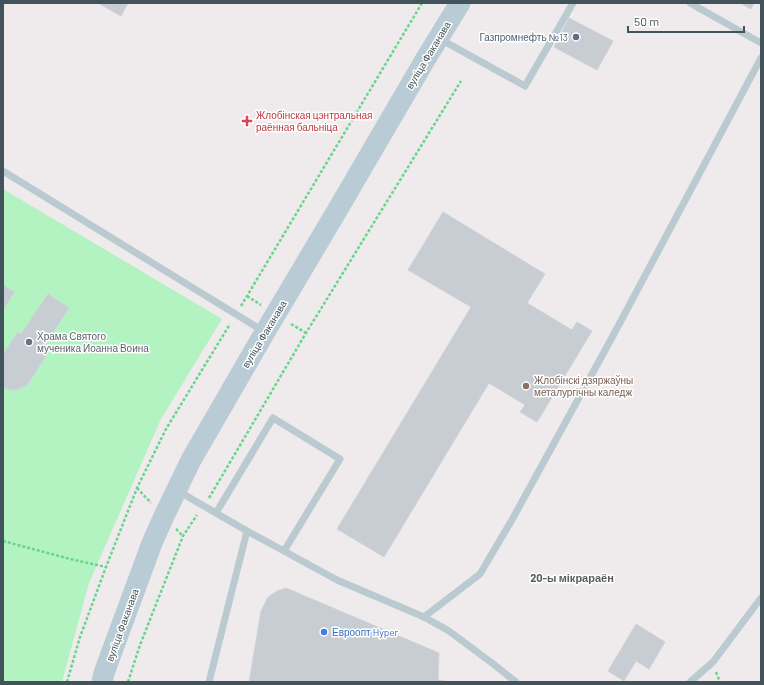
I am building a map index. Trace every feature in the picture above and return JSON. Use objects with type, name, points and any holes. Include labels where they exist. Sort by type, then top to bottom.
[{"type":"main road","name":"вуліца Факанава","points":[[102,682],[152,543],[191,460],[438,38],[460,3]]},
{"type":"lane","points":[[438,38],[525,86],[573,3]]},
{"type":"lane","points":[[690,3],[761,43]]},
{"type":"lane","points":[[424,617],[480,574],[513,518],[615,332],[761,58]]},
{"type":"lane","points":[[3,170],[265,332]]},
{"type":"lane","points":[[216,513],[273,418],[340,459],[284,551]]},
{"type":"lane","points":[[176,490],[336,580],[424,617],[449,631],[516,682]]},
{"type":"lane","points":[[208,682],[247,531]]},
{"type":"lane","points":[[690,682],[713,662],[761,598]]},
{"type":"path","points":[[67,682],[80,637],[106,567],[137,488],[166,429],[422,3]]},
{"type":"path","points":[[128,682],[140,644],[183,536],[204,506],[306,333],[461,81]]},
{"type":"path","points":[[3,541],[106,567]]},
{"type":"green space","points":[[3,189],[222,319],[161,419],[89,583],[62,682],[3,682]]},
{"type":"building","points":[[98,3],[128,3],[121,16]]},
{"type":"building","points":[[740,3],[754,3],[751,9]]},
{"type":"building","points":[[569,18],[613,41],[597,70],[554,47]]},
{"type":"building","name":"Жлобінскі дзяржаўны металургічны каледж","points":[[443,212],[545,274],[527,303],[572,330],[577,322],[592,331],[537,422],[520,412],[525,405],[489,383],[384,557],[337,529],[471,307],[408,270]]},
{"type":"building","points":[[3,285],[14,292],[3,310]]},
{"type":"building","name":"Храма Святого мученика Иоанна Воина","points":[[48,294],[69,308],[42,349],[48,353],[27,385],[16,390],[7,389],[3,387],[3,354],[18,332],[21,334]]},
{"type":"building","name":"Евроопт Hyper","points":[[286,588],[439,653],[438,680],[450,682],[249,682],[261,611],[268,597],[277,591]]},
{"type":"building","points":[[636,624],[665,642],[649,669],[620,651]]},
{"type":"building","points":[[620,651],[636,661],[624,681],[608,671]]},
{"type":"place","name":"Газпромнефть №13","points":[[576,37]]},
{"type":"place","name":"Жлобінская цэнтральная раённая бальніца","points":[[247,121]]},
{"type":"place","name":"Храма Святого мученика Иоанна Воина","points":[[29,342]]},
{"type":"place","name":"Жлобінскі дзяржаўны металургічны каледж","points":[[526,386]]},
{"type":"place","name":"Евроопт Hyper","points":[[324,632]]},
{"type":"district","name":"20-ы мікрараён","points":[[572,578]]}]
